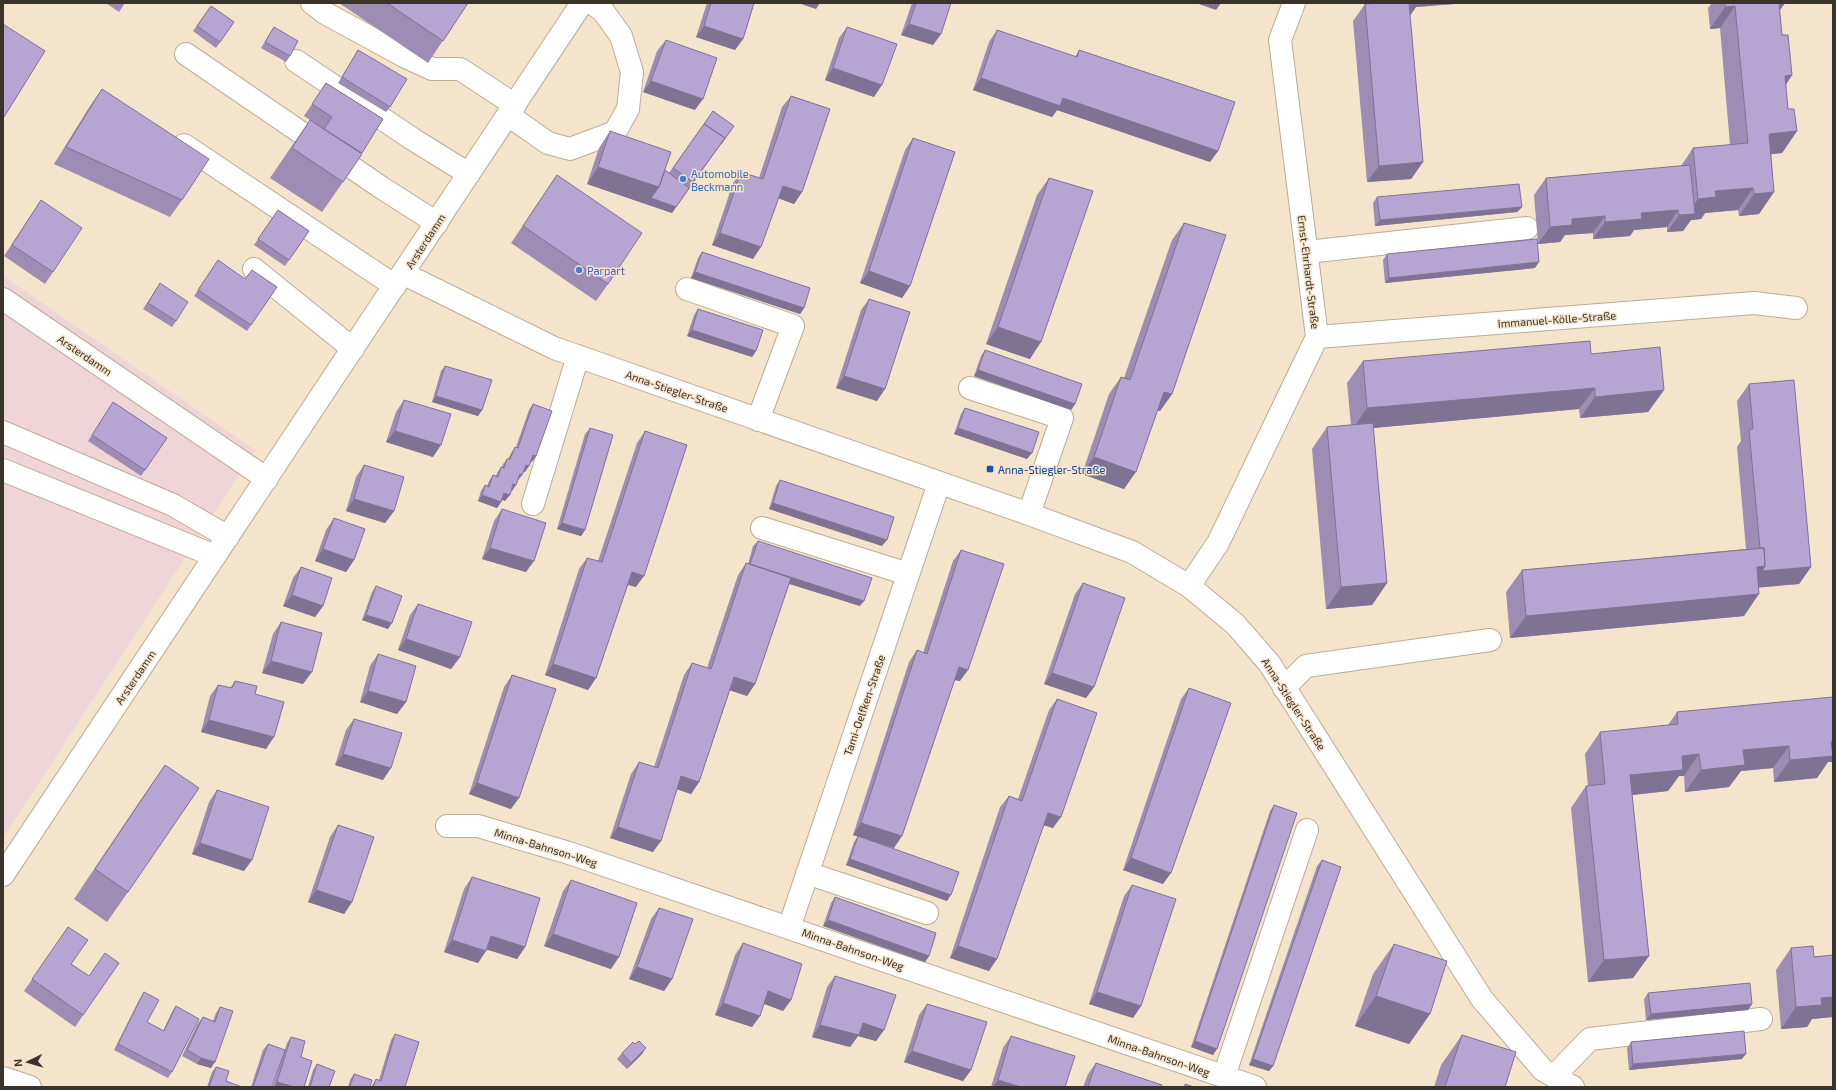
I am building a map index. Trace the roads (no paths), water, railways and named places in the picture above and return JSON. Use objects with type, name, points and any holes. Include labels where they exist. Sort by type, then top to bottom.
[{"type":"street","points":[[312,3],[325,13],[432,69],[460,69],[511,110],[548,143],[570,149],[615,132],[628,109],[632,72],[621,36],[603,11],[592,3]]},
{"type":"street","name":"Arsterdamm","points":[[5,867],[400,280],[582,3]]},
{"type":"street","name":"Ernst-Ehrhardt-Straße","points":[[1189,586],[1218,543],[1317,337],[1280,40],[1294,3]]},
{"type":"street","points":[[186,54],[382,188],[437,223]]},
{"type":"street","points":[[296,61],[414,140],[469,174]]},
{"type":"street","name":"Anna-Stiegler-Straße","points":[[164,132],[400,280],[554,348],[1029,514],[1132,552],[1189,586],[1235,624],[1269,664],[1482,999],[1543,1070],[1573,1087]]},
{"type":"street","points":[[1307,252],[1527,228]]},
{"type":"street","points":[[254,269],[353,349]]},
{"type":"street","points":[[687,289],[793,326],[758,420]]},
{"type":"street","name":"Arsterdamm","points":[[3,299],[267,479]]},
{"type":"street","name":"Immanuel-Kölle-Straße","points":[[1317,337],[1754,303],[1796,308]]},
{"type":"street","points":[[533,504],[578,356]]},
{"type":"street","points":[[970,388],[1062,418],[1029,514]]},
{"type":"street","points":[[3,432],[173,505],[228,537]]},
{"type":"street","points":[[3,470],[215,556]]},
{"type":"street","name":"Tami-Oelfken-Straße","points":[[789,928],[939,483]]},
{"type":"street","points":[[762,528],[908,574]]},
{"type":"street","points":[[1284,688],[1306,666],[1490,640]]},
{"type":"street","name":"Minna-Bahnson-Weg","points":[[447,826],[478,826],[576,856],[1256,1087]]},
{"type":"street","points":[[1224,1076],[1307,830]]},
{"type":"street","points":[[808,873],[927,913]]},
{"type":"street","points":[[1554,1076],[1590,1039],[1761,1019]]},
{"type":"place","name":"Automobile Beckmann","points":[[683,179]]},
{"type":"place","name":"Parpart","points":[[579,270]]},
{"type":"place","name":"Anna-Stiegler-Straße","points":[[990,469]]}]
